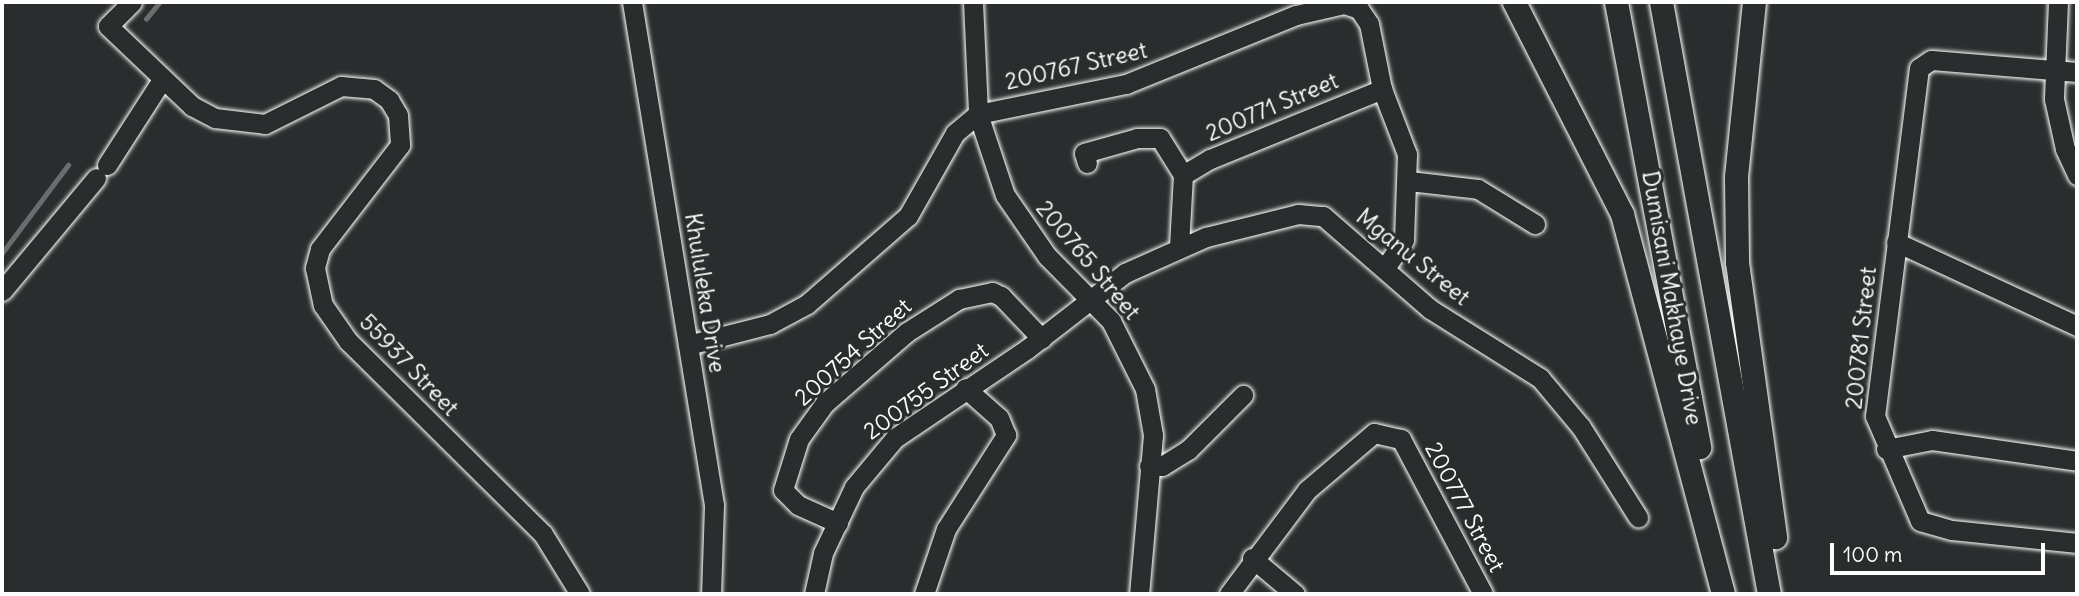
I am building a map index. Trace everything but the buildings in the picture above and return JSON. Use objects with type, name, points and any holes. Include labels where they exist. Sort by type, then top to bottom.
[{"type":"main road","points":[[1514,2],[1622,214],[1725,594]]},
{"type":"main road","name":"Dumisani Makhaye Drive","points":[[1616,2],[1725,594]]},
{"type":"main road","name":"Dumisani Makhaye Drive","points":[[1661,2],[1769,594]]},
{"type":"main road","points":[[1754,2],[1736,177],[1737,262],[1783,594]]},
{"type":"street","name":"55937 Street","points":[[132,2],[108,26],[192,106],[238,123],[284,118],[341,86],[374,89],[389,100],[398,115],[400,145],[320,249],[315,268],[323,305],[348,341],[543,534],[573,575],[580,594]]},
{"type":"street","name":"Khululeka Drive","points":[[632,2],[714,505],[712,594]]},
{"type":"street","name":"200765 Street","points":[[973,2],[978,114],[1011,205],[1047,256],[1090,297],[1121,337],[1145,389],[1153,435],[1139,594]]},
{"type":"street","points":[[2058,2],[2054,68],[2060,132],[2077,175]]},
{"type":"street","name":"200767 Street","points":[[978,114],[1126,84],[1296,15],[1344,4],[1359,9],[1369,24],[1382,89],[1407,154],[1409,181],[1404,240],[1385,268]]},
{"type":"street","name":"200781 Street","points":[[2054,68],[1922,63],[1875,416],[1886,449],[1916,516],[1925,524],[2077,543]]},
{"type":"street","points":[[2054,68],[2077,72]]},
{"type":"street","points":[[2,291],[101,171],[163,78]]},
{"type":"street","name":"200771 Street","points":[[1183,175],[1277,129],[1382,89]]},
{"type":"street","points":[[688,345],[770,324],[807,304],[908,216],[955,133],[978,114]]},
{"type":"street","points":[[1087,163],[1084,153],[1151,137],[1170,147],[1183,175],[1179,246]]},
{"type":"street","points":[[1409,181],[1478,189],[1535,225]]},
{"type":"street","name":"Mganu Street","points":[[1090,297],[1179,246],[1307,213],[1323,216],[1430,309],[1539,379],[1581,427],[1638,517]]},
{"type":"street","name":"200781 Street","points":[[1896,243],[2077,326]]},
{"type":"street","name":"200754 Street","points":[[838,523],[798,505],[783,490],[799,439],[825,403],[907,332],[959,299],[992,292],[1001,296],[1035,344]]},
{"type":"street","name":"200755 Street","points":[[814,594],[823,553],[877,453],[965,388],[1035,344],[1090,297]]},
{"type":"street","points":[[924,594],[946,528],[1006,435],[999,418],[965,388]]},
{"type":"street","points":[[1149,466],[1162,466],[1188,450],[1243,395]]},
{"type":"street","name":"200777 Street","points":[[1229,594],[1252,558],[1335,463],[1361,440],[1389,433],[1401,439],[1413,459],[1483,594]]},
{"type":"street","points":[[1886,449],[1931,440],[2077,461]]},
{"type":"street","points":[[1252,558],[1295,594]]},
{"type":"waterway","points":[[146,19],[160,2]]},
{"type":"waterway","points":[[2,253],[68,165]]}]
